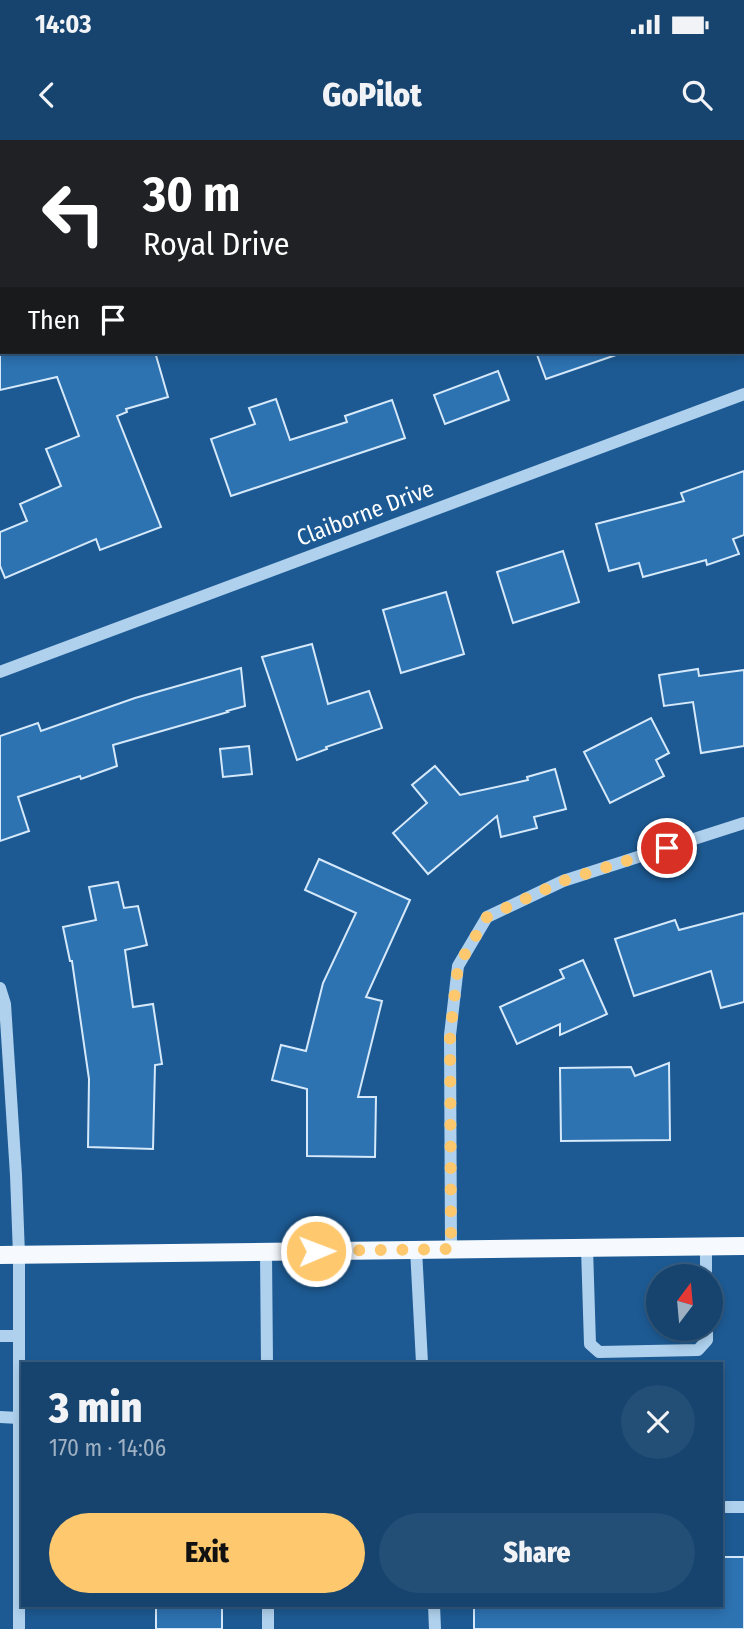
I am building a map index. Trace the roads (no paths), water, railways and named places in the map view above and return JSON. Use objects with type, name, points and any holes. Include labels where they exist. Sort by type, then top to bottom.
[{"type":"main road","points":[[0,1255],[744,1246]]},
{"type":"street","name":"Claiborne Drive","points":[[0,672],[744,394]]},
{"type":"street","points":[[451,1249],[450,1035],[458,966],[487,917],[563,881],[744,823]]},
{"type":"street","points":[[0,988],[5,1004],[19,1255],[19,1629]]},
{"type":"street","points":[[706,1246],[706,1264]]},
{"type":"street","points":[[587,1248],[590,1344],[599,1352],[698,1350],[706,1341]]},
{"type":"street","points":[[416,1250],[422,1362]]},
{"type":"street","points":[[266,1252],[267,1362]]},
{"type":"street","points":[[0,1336],[19,1335]]},
{"type":"street","points":[[0,1417],[19,1418]]},
{"type":"street","points":[[726,1507],[744,1507]]},
{"type":"street","points":[[268,1607],[268,1629]]},
{"type":"street","points":[[434,1607],[435,1629]]}]
